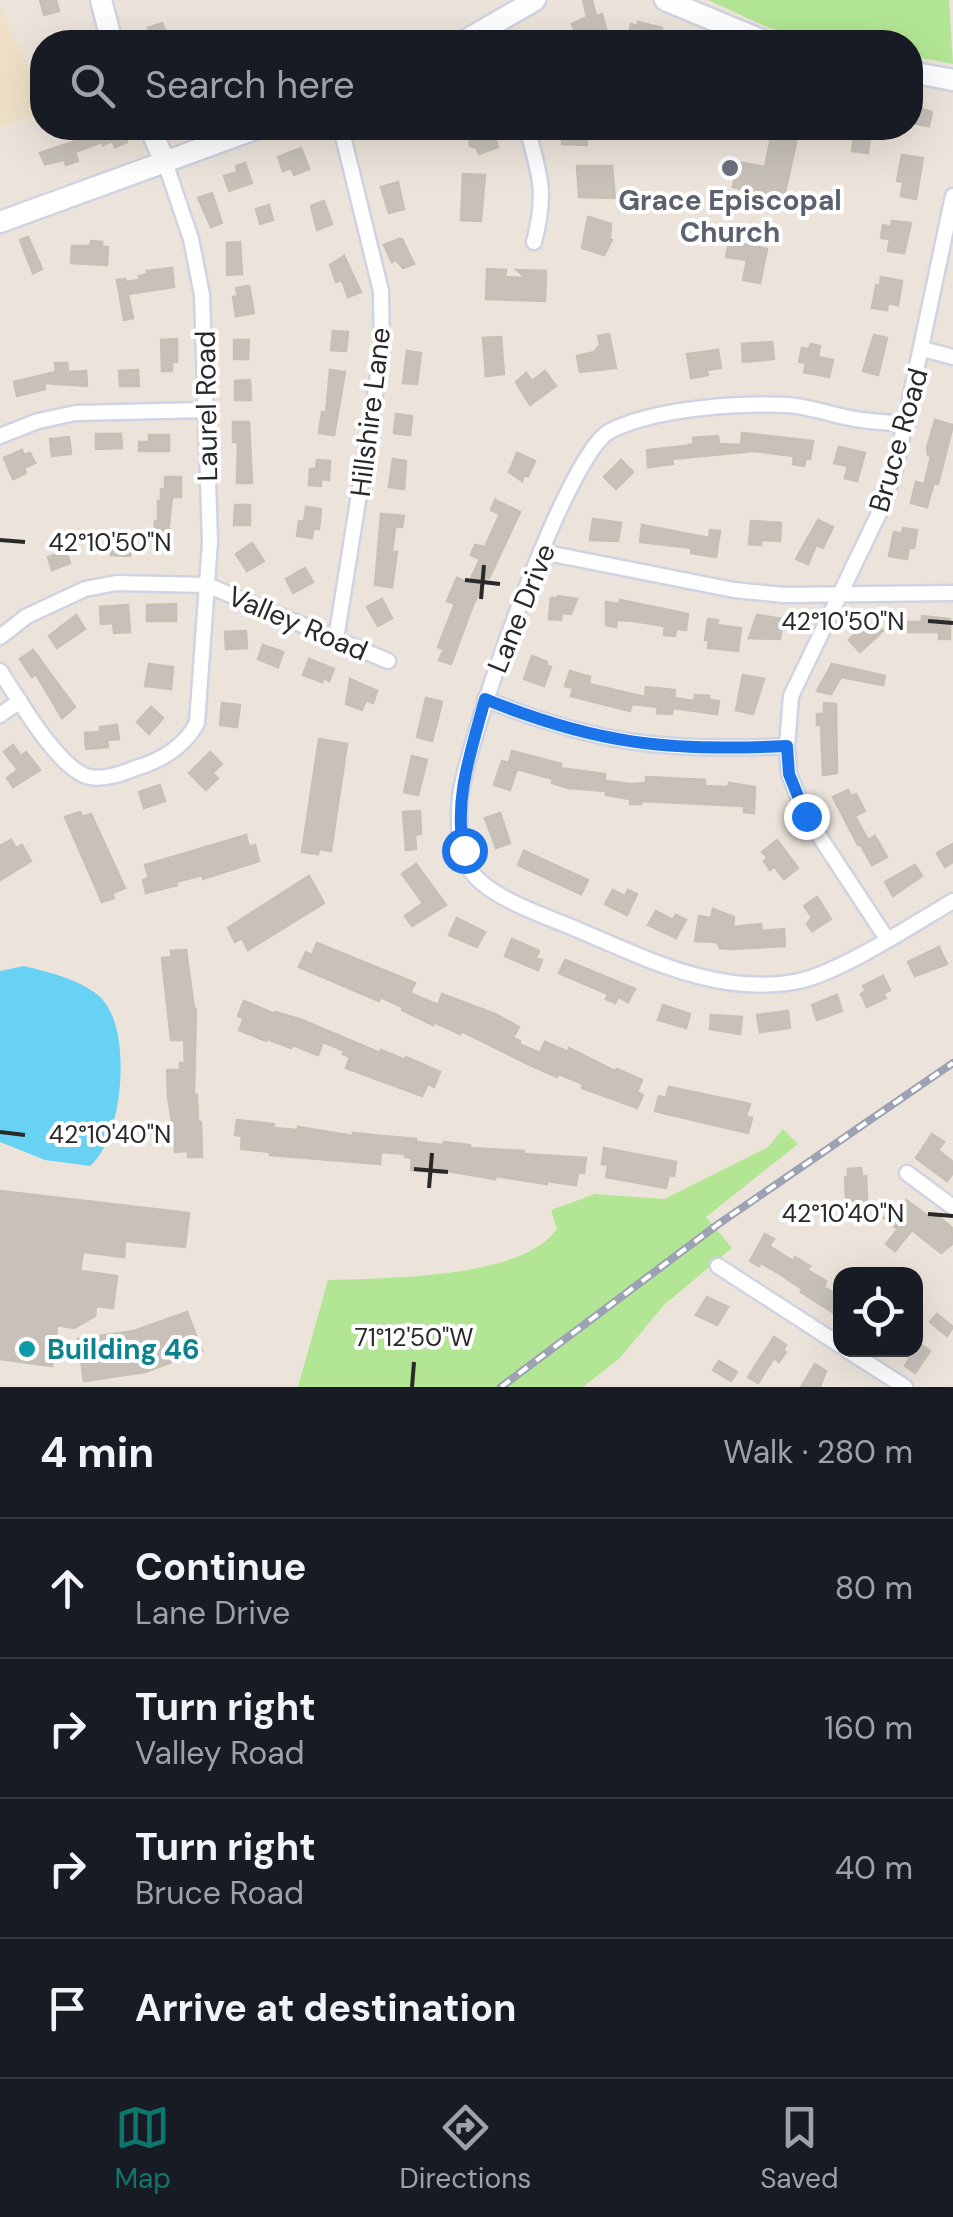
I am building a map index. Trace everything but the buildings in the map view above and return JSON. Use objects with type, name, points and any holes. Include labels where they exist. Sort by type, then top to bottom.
[{"type":"main road","points":[[101,0],[109,30]]},
{"type":"main road","points":[[497,30],[535,0]]},
{"type":"main road","points":[[673,2],[738,30]]},
{"type":"main road","points":[[923,74],[953,80]]},
{"type":"main road","points":[[155,140],[165,162]]},
{"type":"main road","points":[[0,222],[225,140]]},
{"type":"street","name":"Hillshire Lane","points":[[336,639],[382,350],[381,290],[345,140]]},
{"type":"street","points":[[530,140],[543,194],[534,242]]},
{"type":"street","name":"Laurel Road","points":[[0,672],[66,764],[90,777],[152,764],[177,748],[197,722],[210,542],[200,278],[165,162]]},
{"type":"street","name":"Bruce Road","points":[[888,939],[806,816],[789,774],[791,696],[882,507],[907,424],[953,196]]},
{"type":"street","points":[[923,349],[953,357]]},
{"type":"street","name":"Lane Drive","points":[[907,424],[860,420],[790,405],[678,412],[628,423],[605,434],[591,448],[542,552],[485,699],[460,795],[459,829],[470,870],[513,902],[675,971],[733,983],[763,986],[803,980],[888,939],[953,901]]},
{"type":"street","points":[[0,436],[38,420],[76,413],[205,410]]},
{"type":"street","points":[[542,552],[734,590],[840,595],[953,593]]},
{"type":"street","points":[[0,637],[27,616],[85,589],[116,583],[208,585]]},
{"type":"street","name":"Valley Road","points":[[208,585],[388,661]]},
{"type":"street","points":[[485,699],[536,719],[642,745],[710,750],[787,746]]},
{"type":"street","points":[[0,715],[20,700]]},
{"type":"street","points":[[906,1173],[953,1207]]},
{"type":"street","points":[[718,1266],[833,1340]]},
{"type":"street","points":[[858,1357],[905,1387]]},
{"type":"shaded area","points":[[0,6],[30,71],[30,117],[0,128]]},
{"type":"green space","points":[[708,0],[949,0],[953,64],[923,58],[923,30],[772,29]]},
{"type":"green space","points":[[783,1129],[798,1144],[706,1217],[732,1248],[664,1305],[620,1358],[583,1387],[298,1387],[328,1280],[451,1272],[515,1258],[557,1229],[551,1210],[595,1194],[664,1199],[768,1147]]},
{"type":"water","points":[[24,966],[86,987],[102,999],[112,1015],[121,1059],[120,1085],[110,1133],[90,1166],[45,1160],[0,1142],[0,971]]},
{"type":"railway","points":[[501,1387],[717,1225],[953,1063]]},
{"type":"place","name":"Grace Episcopal Church","points":[[730,168]]},
{"type":"place","name":"Building 46","points":[[27,1349]]},
{"type":"route","points":[[464,850],[459,829],[460,795],[485,699],[536,719],[642,745],[710,750],[787,746],[789,774],[806,816]]}]
